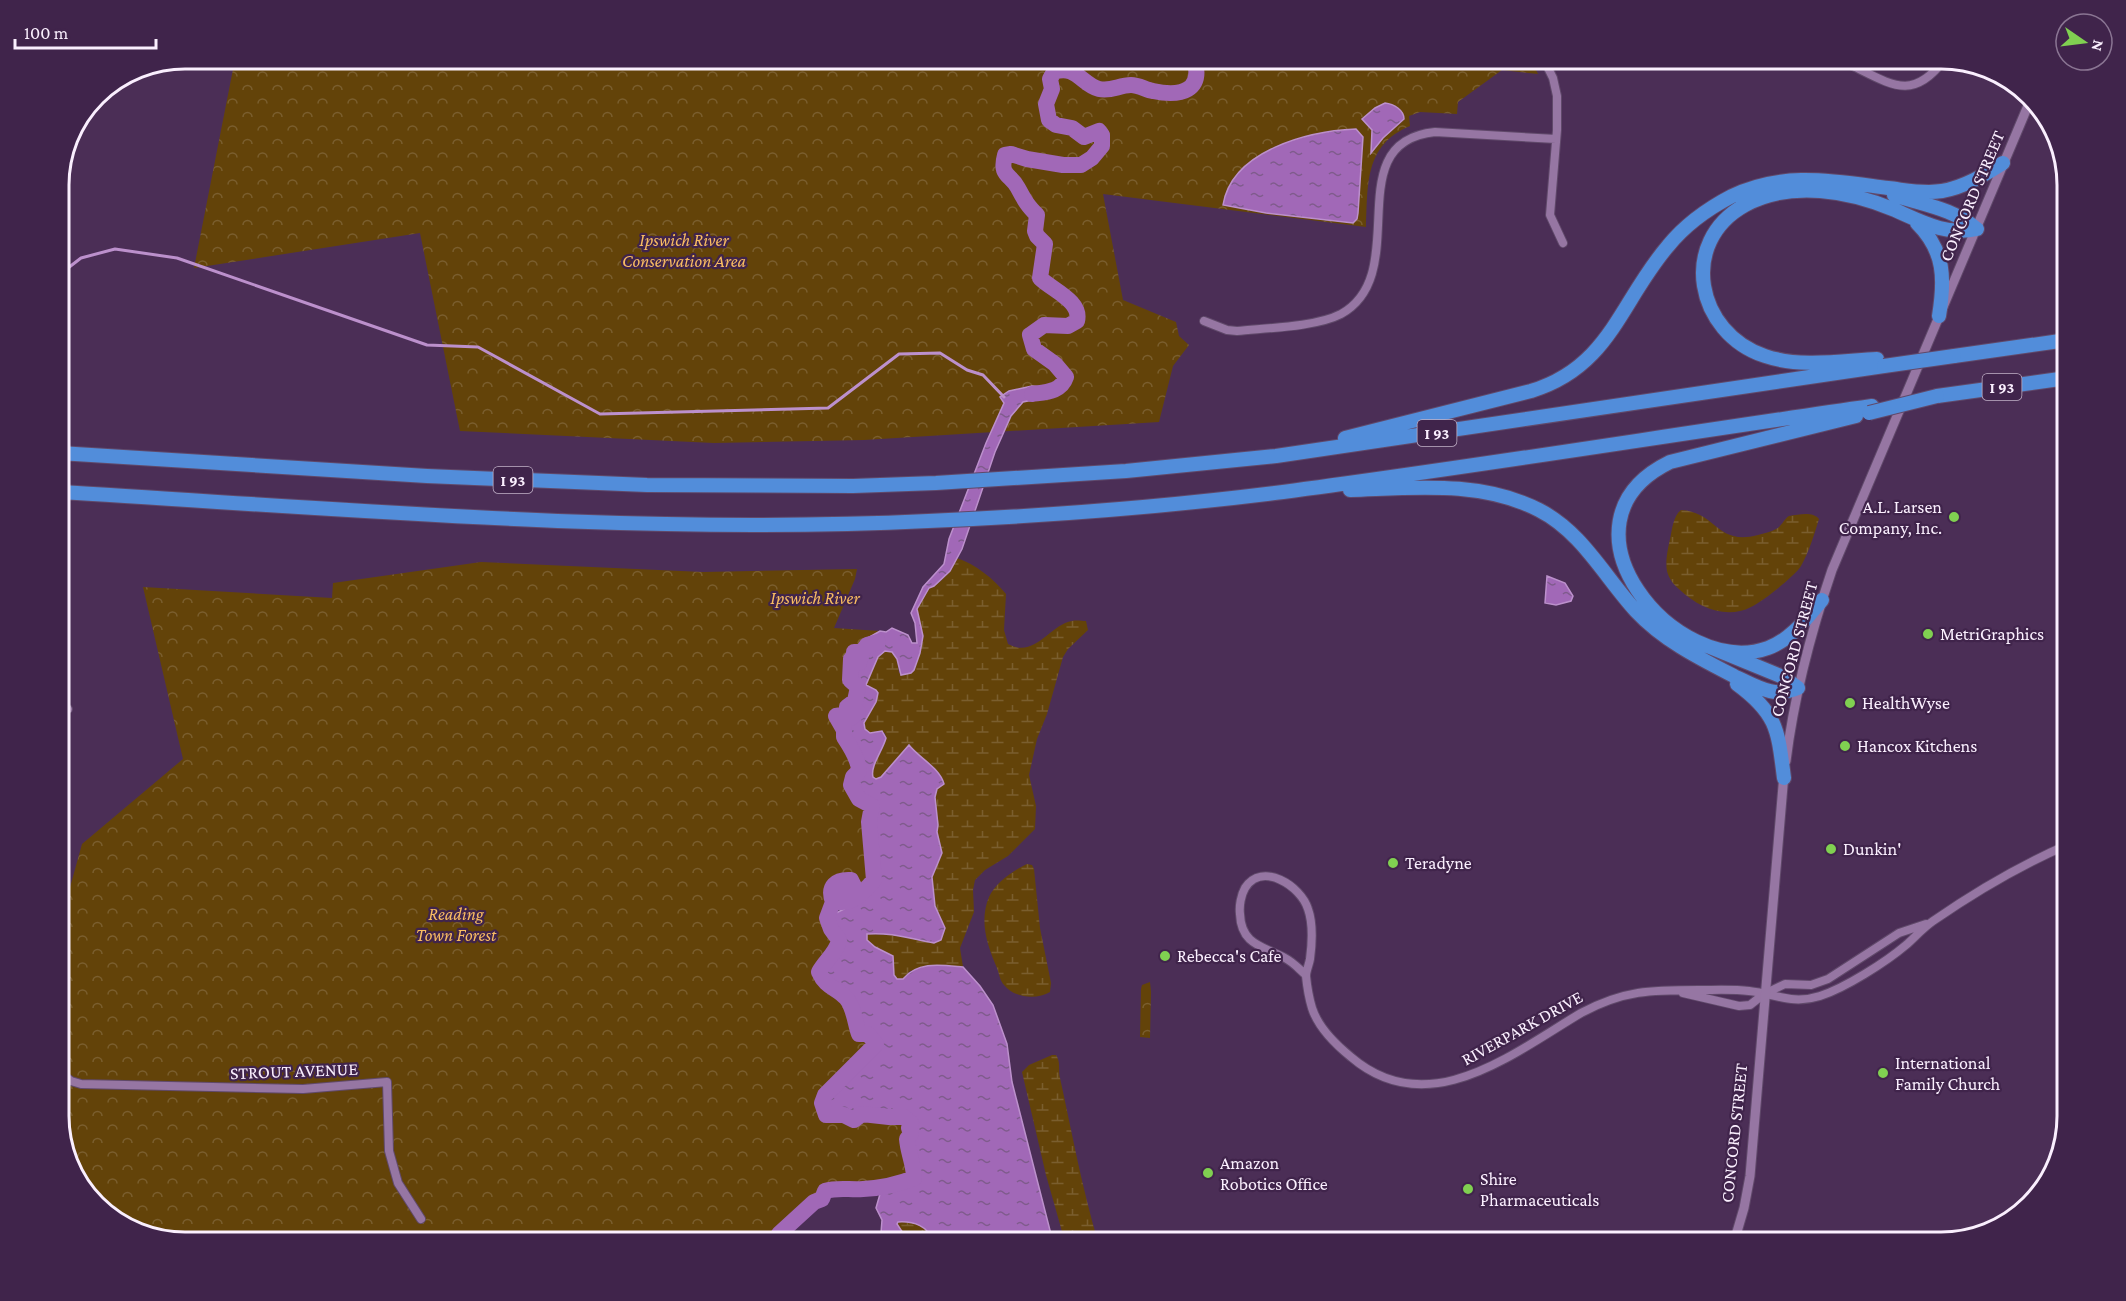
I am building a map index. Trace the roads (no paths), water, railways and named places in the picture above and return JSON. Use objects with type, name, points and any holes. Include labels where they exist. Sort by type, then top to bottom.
[{"type":"highway","points":[[1276,456],[1493,401],[1556,382],[1578,368],[1597,350],[1668,246],[1686,227],[1711,208],[1745,191],[1775,182],[1823,179],[1916,192],[1942,190],[1970,182],[2003,163]]},
{"type":"highway","points":[[1859,184],[1949,211],[1961,216],[1977,229]]},
{"type":"highway","points":[[1884,363],[1796,362],[1778,360],[1747,349],[1725,332],[1710,309],[1703,282],[1705,260],[1713,238],[1729,217],[1753,201],[1775,195],[1816,190],[1845,194],[1874,202],[1935,227],[1954,231],[1977,229]]},
{"type":"highway","points":[[1914,219],[1929,237],[1940,262],[1943,284],[1939,316]]},
{"type":"highway","name":"I 93","points":[[69,454],[416,475],[647,485],[853,486],[987,480],[1126,471],[1276,456],[1884,363],[2057,341]]},
{"type":"highway","name":"I 93","points":[[69,493],[642,524],[821,525],[974,519],[1075,513],[1279,492],[1870,410],[1937,396],[2057,379]]},
{"type":"highway","points":[[1706,662],[1771,692],[1788,693],[1798,688],[1783,677],[1710,647],[1675,628],[1659,616],[1638,593],[1627,576],[1620,554],[1619,532],[1622,513],[1631,495],[1653,472],[1670,462],[1870,410]]},
{"type":"highway","points":[[1279,492],[1452,488],[1485,492],[1523,503],[1549,515],[1586,547],[1636,612],[1668,638],[1752,695],[1768,713],[1778,737],[1784,778]]},
{"type":"highway","points":[[1710,647],[1741,652],[1770,647],[1798,629],[1822,600]]},
{"type":"street","points":[[1548,69],[1556,87],[1557,109],[1550,215],[1563,243]]},
{"type":"street","points":[[1860,69],[1892,84],[1905,86],[1918,84],[1930,77],[1937,69]]},
{"type":"street","name":"CONCORD STREET","points":[[1737,1232],[1750,1176],[1784,778],[1798,688],[1822,600],[1854,516],[2027,108]]},
{"type":"street","points":[[1204,321],[1237,332],[1322,321],[1339,315],[1353,305],[1365,291],[1374,270],[1380,185],[1384,169],[1395,150],[1413,137],[1435,132],[1556,140]]},
{"type":"street","points":[[1764,994],[1783,999],[1800,999],[1834,991],[1904,946],[1930,922],[2021,867],[2057,851]]},
{"type":"street","name":"RIVERPARK DRIVE","points":[[1306,975],[1287,959],[1256,944],[1243,932],[1239,910],[1241,898],[1245,888],[1252,880],[1263,877],[1280,879],[1292,885],[1304,899],[1310,919],[1310,958],[1306,975],[1312,1008],[1320,1024],[1335,1042],[1358,1063],[1395,1080],[1419,1085],[1440,1084],[1472,1075],[1599,1003],[1634,992],[1748,990],[1764,994]]},
{"type":"street","points":[[1764,994],[1785,984],[1801,986],[1819,983],[1899,933],[1930,922]]},
{"type":"street","name":"RIVERPARK DRIVE","points":[[1667,990],[1739,1006],[1750,1005],[1764,994]]},
{"type":"street","name":"STROUT AVENUE","points":[[69,1080],[81,1083],[178,1087],[303,1089],[387,1082],[389,1151],[398,1184],[421,1219]]},
{"type":"water","points":[[1385,103],[1398,108],[1404,119],[1383,138],[1371,153],[1372,130],[1362,119]]},
{"type":"water","points":[[1356,129],[1363,137],[1358,213],[1353,223],[1266,213],[1223,205],[1229,186],[1241,170],[1257,157],[1296,139]]},
{"type":"water","points":[[1032,386],[1053,388],[1052,396],[1023,402],[1011,416],[995,452],[962,549],[950,571],[929,588],[917,609],[923,636],[914,670],[901,675],[897,659],[892,652],[885,651],[878,657],[866,685],[878,693],[876,702],[864,723],[865,729],[870,733],[882,731],[886,738],[873,768],[873,777],[876,779],[881,777],[909,745],[934,768],[944,784],[937,789],[935,797],[937,832],[942,853],[932,877],[935,906],[945,928],[941,940],[934,943],[884,934],[867,934],[867,940],[893,956],[894,975],[897,979],[903,979],[909,973],[923,967],[938,965],[963,967],[993,1005],[1007,1044],[1012,1082],[1050,1232],[928,1232],[915,1224],[898,1222],[902,1232],[881,1232],[882,1220],[876,1208],[880,1194],[914,1178],[907,1139],[911,1134],[909,1128],[911,1123],[904,1117],[862,1114],[854,1120],[844,1115],[826,1115],[822,1103],[825,1095],[875,1048],[876,1042],[868,1034],[859,1034],[849,1002],[825,981],[819,972],[838,945],[837,938],[829,924],[830,916],[844,909],[859,897],[874,880],[869,822],[872,806],[859,799],[851,785],[853,777],[859,771],[858,762],[844,737],[844,730],[836,716],[851,718],[858,712],[847,707],[855,701],[858,687],[850,680],[849,666],[851,659],[859,663],[861,657],[854,652],[862,652],[867,645],[866,639],[880,631],[886,632],[892,628],[908,635],[912,643],[917,643],[915,623],[911,613],[923,587],[944,564],[949,539],[1004,403],[1000,397],[1009,391]]},
{"type":"water","points":[[1547,576],[1565,583],[1573,596],[1571,601],[1556,605],[1545,603]]},
{"type":"waterway","name":"Ipswich River","points":[[1032,394],[1057,388],[1061,386],[1066,377],[1055,364],[1034,349],[1030,335],[1044,325],[1068,326],[1077,321],[1077,314],[1065,296],[1040,278],[1045,244],[1035,231],[1037,215],[1026,203],[1005,171],[1005,155],[1011,154],[1063,165],[1081,165],[1092,158],[1102,146],[1102,135],[1099,131],[1084,137],[1072,128],[1056,125],[1049,120],[1046,104],[1052,89],[1050,79],[1054,72],[1068,71],[1099,89],[1107,90],[1131,85],[1163,93],[1173,93],[1181,92],[1193,85],[1196,69]]},
{"type":"waterway","points":[[69,267],[81,258],[115,249],[177,258],[427,345],[478,347],[600,414],[828,408],[899,354],[940,353],[967,370],[983,375],[1004,397]]},
{"type":"waterway","name":"Ipswich River","points":[[781,1232],[814,1202],[822,1199],[825,1191],[883,1187],[914,1178],[907,1139],[911,1134],[909,1128],[911,1123],[904,1117],[862,1114],[854,1120],[844,1115],[826,1115],[822,1103],[825,1095],[876,1044],[868,1034],[859,1034],[849,1002],[828,984],[819,972],[836,949],[839,940],[827,918],[833,902],[832,888],[837,882],[851,880],[854,886],[840,893],[838,898],[840,902],[846,902],[859,896],[874,880],[869,822],[872,806],[859,799],[851,785],[853,777],[859,771],[858,762],[844,737],[844,730],[836,716],[851,718],[858,712],[847,707],[855,701],[858,687],[850,680],[851,659],[859,663],[861,657],[854,652],[862,652],[867,645],[878,642]]},
{"type":"place","name":"A.L. Larsen Company, Inc.","points":[[1954,517]]},
{"type":"place","name":"MetriGraphics","points":[[1928,634]]},
{"type":"place","name":"HealthWyse","points":[[1850,703]]},
{"type":"place","name":"Hancox Kitchens","points":[[1845,746]]},
{"type":"place","name":"Dunkin'","points":[[1831,849]]},
{"type":"place","name":"Teradyne","points":[[1393,863]]},
{"type":"place","name":"Rebecca's Cafe","points":[[1165,956]]},
{"type":"place","name":"International Family Church","points":[[1883,1073]]},
{"type":"place","name":"Amazon Robotics Office","points":[[1208,1173]]},
{"type":"place","name":"Shire Pharmaceuticals","points":[[1468,1189]]},
{"type":"park label","name":"Ipswich River Conservation Area","points":[[684,250]]},
{"type":"park label","name":"Reading Town Forest","points":[[456,924]]}]
